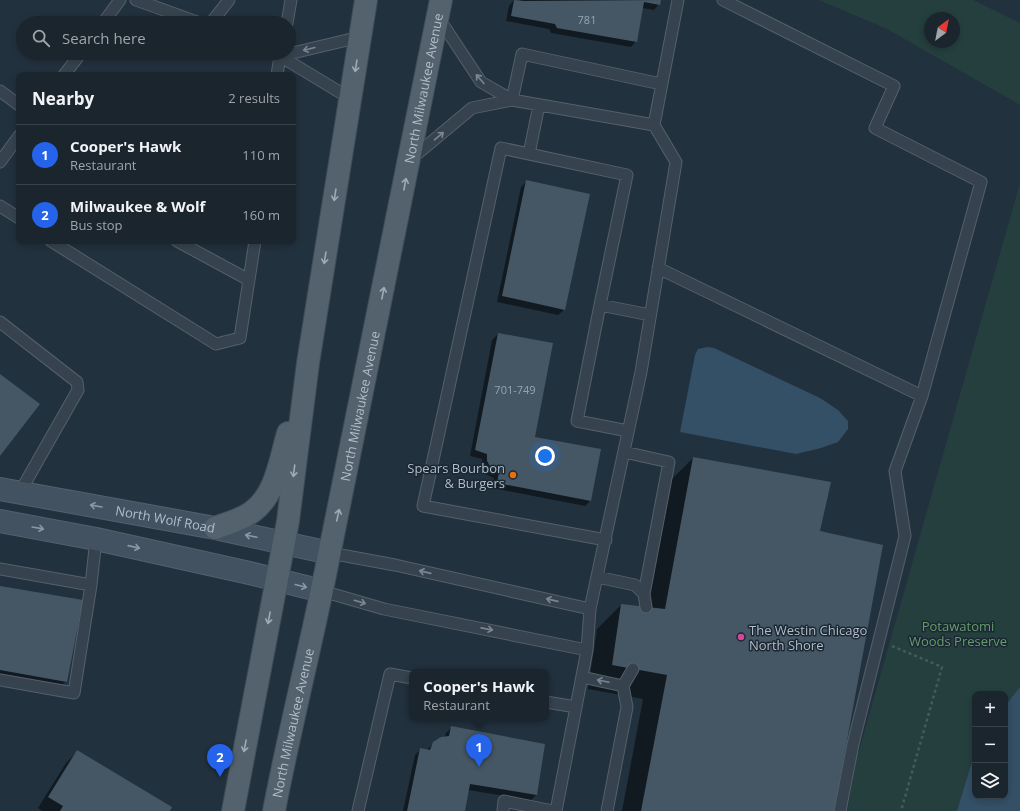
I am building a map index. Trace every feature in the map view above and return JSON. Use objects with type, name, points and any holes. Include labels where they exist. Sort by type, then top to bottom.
[{"type":"main road","points":[[233,811],[284,543],[308,363],[366,0]]},
{"type":"main road","name":"North Milwaukee Avenue","points":[[274,811],[286,746],[330,553],[440,8]]},
{"type":"main road","points":[[215,528],[252,512],[261,504],[270,492],[308,363]]},
{"type":"main road","name":"North Wolf Road","points":[[10,491],[215,528],[330,553]]},
{"type":"main road","points":[[0,522],[96,539],[322,591]]},
{"type":"lane","points":[[108,16],[120,0]]},
{"type":"lane","points":[[136,0],[181,16]]},
{"type":"lane","points":[[216,16],[229,0]]},
{"type":"lane","points":[[288,16],[291,0]]},
{"type":"lane","points":[[503,811],[504,801],[555,811],[588,650],[590,609],[641,372],[676,162],[654,125],[678,0]]},
{"type":"lane","points":[[723,0],[894,86],[875,128],[981,182],[922,396],[895,471],[905,536],[854,744],[840,811]]},
{"type":"lane","points":[[440,8],[481,82],[512,100],[654,125]]},
{"type":"lane","points":[[296,50],[360,37]]},
{"type":"lane","points":[[512,100],[522,54],[661,84]]},
{"type":"lane","points":[[66,72],[76,60]]},
{"type":"lane","points":[[278,60],[278,72]]},
{"type":"lane","points":[[288,60],[350,99]]},
{"type":"lane","points":[[0,91],[16,103]]},
{"type":"lane","points":[[410,161],[472,108],[512,100]]},
{"type":"lane","points":[[529,154],[539,105]]},
{"type":"lane","points":[[0,162],[16,140]]},
{"type":"lane","points":[[606,540],[423,506],[501,148],[627,175],[577,421],[628,431]]},
{"type":"lane","points":[[0,206],[16,216]]},
{"type":"lane","points":[[56,244],[216,344],[240,338],[255,244]]},
{"type":"lane","points":[[183,244],[249,280]]},
{"type":"lane","points":[[658,268],[922,396]]},
{"type":"lane","points":[[600,305],[650,315]]},
{"type":"lane","points":[[0,322],[77,382],[78,390],[10,491]]},
{"type":"lane","points":[[624,452],[669,462],[644,594],[646,607]]},
{"type":"lane","points":[[0,680],[74,693],[91,585],[96,539]]},
{"type":"lane","points":[[330,553],[402,567],[590,609]]},
{"type":"lane","points":[[0,569],[91,585]]},
{"type":"lane","points":[[597,577],[635,586],[644,594]]},
{"type":"lane","points":[[322,591],[384,609],[588,650]]},
{"type":"lane","points":[[607,811],[627,707],[623,686],[633,669]]},
{"type":"lane","points":[[358,811],[390,674],[409,677]]},
{"type":"lane","points":[[582,677],[623,686]]},
{"type":"lane","points":[[549,702],[576,707]]},
{"type":"path","points":[[879,640],[942,667],[901,811]]},
{"type":"green space","points":[[819,0],[973,0],[1020,23],[1020,105],[887,29]]},
{"type":"green space","name":"Potawatomi Woods Preserve","points":[[1020,183],[1020,811],[847,811],[856,761]]},
{"type":"water","points":[[708,347],[714,348],[820,398],[838,410],[848,421],[848,429],[838,442],[796,454],[680,432],[695,355],[698,349]]},
{"type":"water","points":[[1020,687],[1020,811],[957,811],[972,762],[972,799],[1008,799],[1008,702]]},
{"type":"building","points":[[514,0],[661,0],[660,5],[644,2],[637,42],[557,28],[555,24],[511,16]]},
{"type":"building","points":[[526,180],[590,194],[565,310],[502,296]]},
{"type":"building","points":[[498,333],[553,343],[535,437],[601,449],[591,501],[497,483],[499,472],[491,468],[487,461],[487,454],[475,450]]},
{"type":"building","points":[[0,374],[40,404],[0,456]]},
{"type":"building","name":"The Westin Chicago North Shore","points":[[693,457],[831,482],[820,531],[883,545],[834,811],[641,811],[667,675],[612,665],[621,604],[665,609]]},
{"type":"building","points":[[0,586],[83,600],[67,682],[0,670]]},
{"type":"building","points":[[451,726],[545,744],[537,795],[470,784],[465,811],[407,811],[420,748],[430,750],[433,742],[441,737],[449,736]]},
{"type":"building","points":[[77,750],[172,807],[170,811],[60,811],[63,806],[48,797]]},
{"type":"place","name":"Spears Bourbon & Burgers","points":[[513,475]]},
{"type":"place","name":"The Westin Chicago North Shore","points":[[741,637]]},
{"type":"place","name":"Cooper's Hawk","points":[[479,767]]},
{"type":"place","name":"Milwaukee & Wolf","points":[[220,777]]}]
